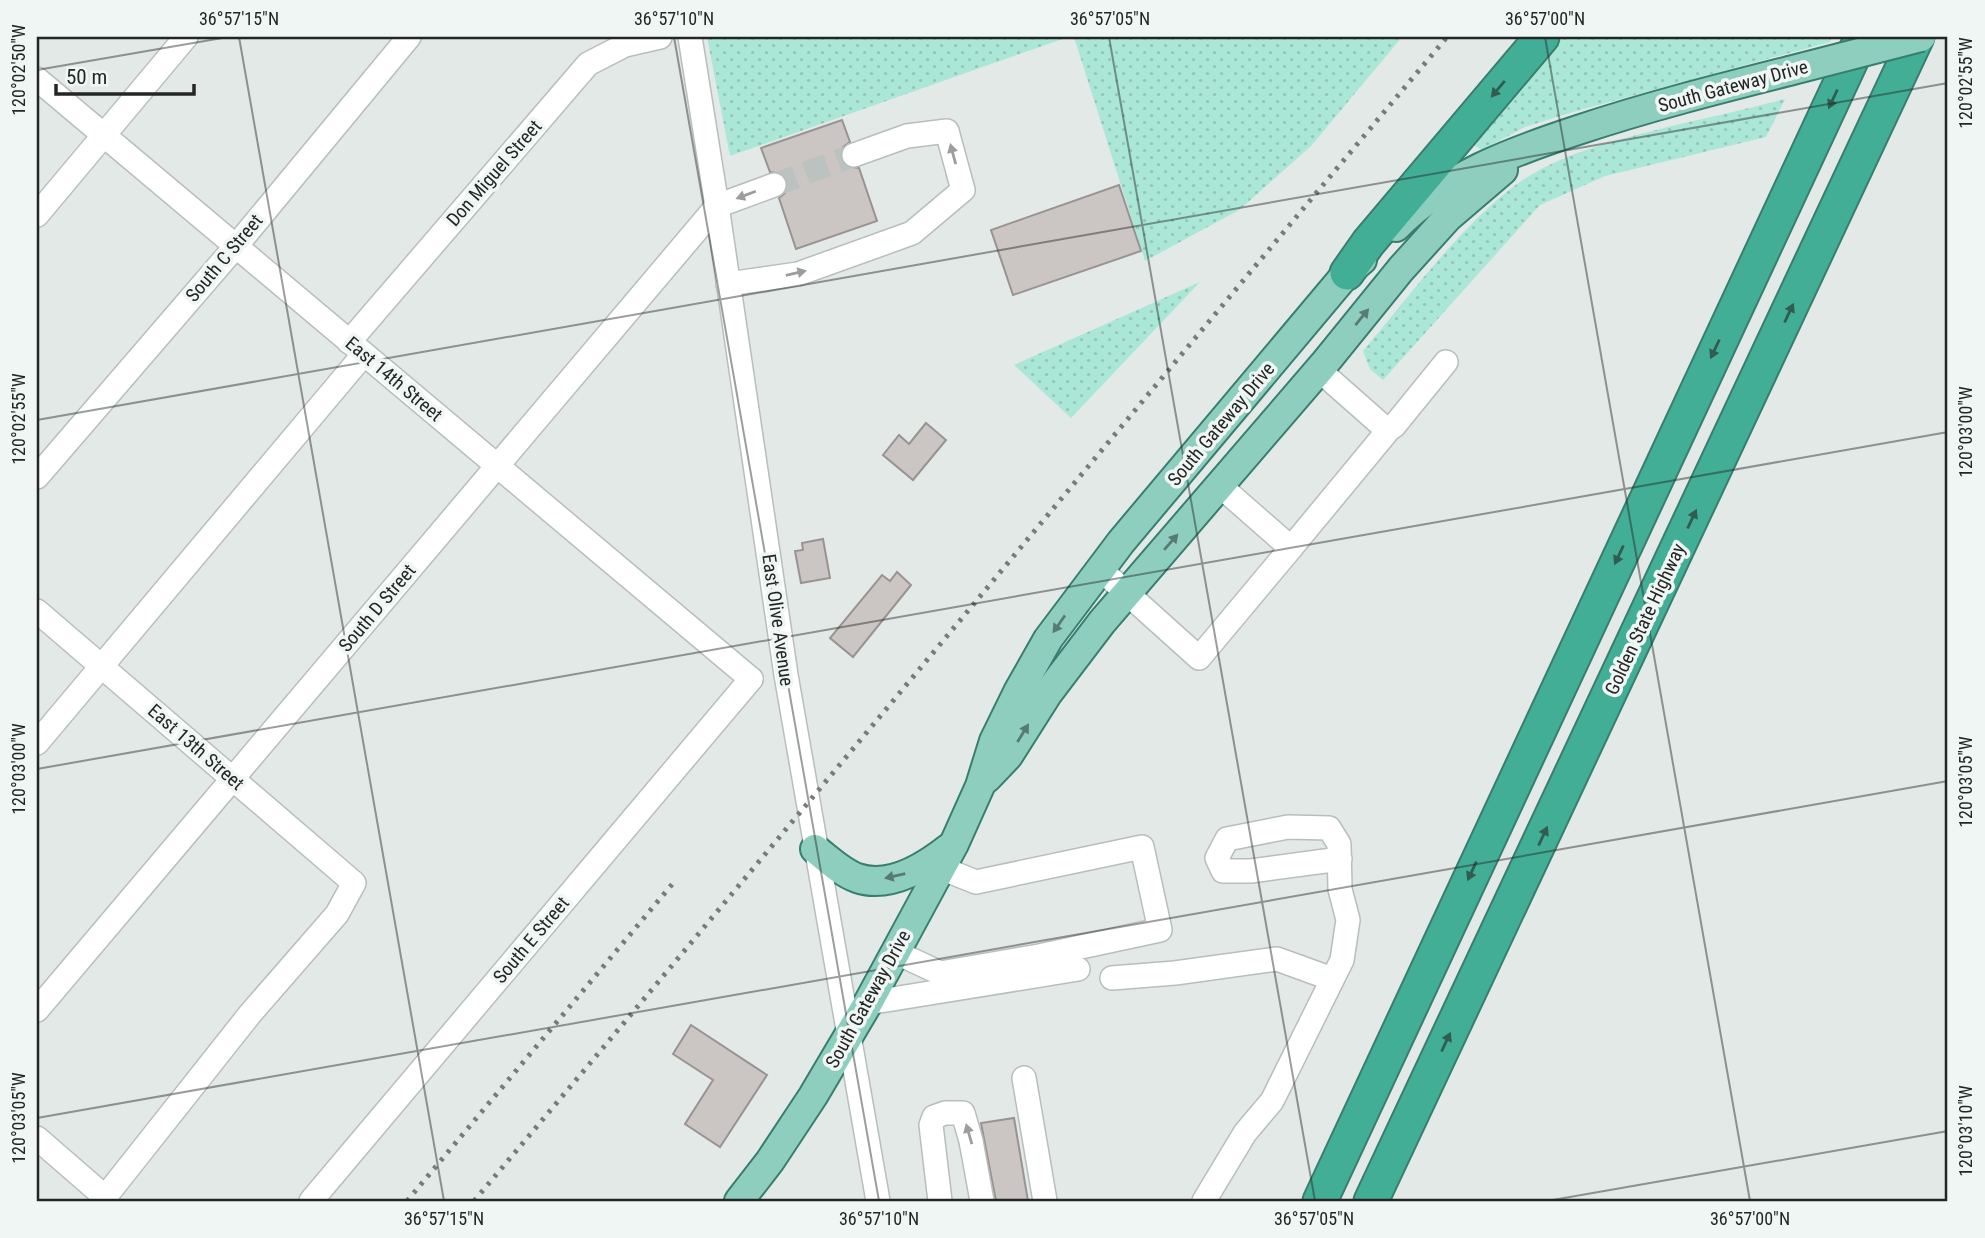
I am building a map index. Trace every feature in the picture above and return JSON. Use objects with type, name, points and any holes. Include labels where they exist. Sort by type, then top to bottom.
[{"type":"highway","points":[[1347,274],[1368,243],[1542,37]]},
{"type":"highway","points":[[1320,1201],[1862,37]]},
{"type":"highway","name":"Golden State Highway","points":[[1371,1201],[1919,37]]},
{"type":"highway","points":[[1306,1201],[1376,1079]]},
{"type":"highway","points":[[1377,1201],[1417,1103]]},
{"type":"main road","name":"South Gateway Drive","points":[[739,1201],[770,1161],[850,1034],[947,856],[980,786],[994,741],[1048,639],[1100,569],[1347,274],[1404,219],[1428,200],[1491,162],[1621,115],[1919,37]]},
{"type":"main road","name":"South Gateway Drive","points":[[980,786],[1008,756],[1048,693],[1080,650],[1401,269],[1448,217],[1497,174],[1546,141]]},
{"type":"main road","points":[[1288,344],[1318,370]]},
{"type":"main road","points":[[815,849],[845,872],[872,880],[916,871],[947,856]]},
{"type":"street","points":[[37,215],[186,37]]},
{"type":"street","name":"South C Street","points":[[37,477],[236,246],[409,37]]},
{"type":"street","name":"Don Miguel Street","points":[[37,743],[588,64],[625,45],[660,37]]},
{"type":"street","name":"East Olive Avenue","points":[[690,37],[786,676],[878,1201]]},
{"type":"street","name":"East 14th Street","points":[[37,79],[751,679]]},
{"type":"street","points":[[728,284],[798,274],[912,233],[963,190],[947,131],[907,136],[854,155]]},
{"type":"street","points":[[717,206],[774,185]]},
{"type":"street","name":"South D Street","points":[[37,1010],[717,206]]},
{"type":"street","points":[[1100,569],[1199,659],[1446,362]]},
{"type":"street","points":[[1318,370],[1387,430],[1391,427]]},
{"type":"street","points":[[1219,485],[1291,548]]},
{"type":"street","name":"East 13th Street","points":[[37,611],[355,883],[337,914],[250,1014],[104,1199]]},
{"type":"street","points":[[751,679],[786,676]]},
{"type":"street","name":"South E Street","points":[[311,1201],[751,679]]},
{"type":"street","points":[[1203,1201],[1245,1133],[1272,1101],[1342,960],[1348,919],[1340,889],[1340,859],[1339,844],[1329,828],[1288,827],[1227,839],[1217,858],[1223,871],[1251,871],[1340,859]]},
{"type":"street","points":[[895,952],[940,973],[1160,930],[1142,847],[976,882],[947,856]]},
{"type":"street","points":[[1112,978],[1175,973],[1277,959],[1332,979]]},
{"type":"street","points":[[867,1003],[1078,969]]},
{"type":"street","points":[[1024,1078],[1045,1201]]},
{"type":"street","points":[[940,1201],[931,1125],[934,1117],[945,1113],[962,1113],[971,1141],[982,1201]]},
{"type":"street","points":[[37,1138],[104,1199]]},
{"type":"green space","points":[[707,37],[1068,37],[730,156]]},
{"type":"green space","points":[[1074,37],[1402,37],[1311,146],[1239,210],[1145,261]]},
{"type":"green space","points":[[1563,37],[1832,37],[1830,42],[1525,127],[1482,150],[1472,144]]},
{"type":"green space","points":[[1785,99],[1766,137],[1605,176],[1540,205],[1383,380],[1370,369],[1363,351],[1470,226],[1527,177],[1568,157],[1611,142]]},
{"type":"green space","points":[[1200,282],[1071,418],[1014,365]]},
{"type":"building","points":[[842,120],[850,142],[843,147],[841,159],[846,166],[859,168],[877,221],[796,249],[779,198],[785,193],[787,181],[782,174],[770,172],[761,148]]},
{"type":"building","points":[[1119,185],[1141,251],[1013,295],[991,230]]},
{"type":"building","points":[[926,423],[946,440],[913,480],[883,455],[899,435],[909,444]]},
{"type":"building","points":[[823,539],[830,578],[801,583],[795,551],[803,550],[802,543]]},
{"type":"building","points":[[897,572],[911,585],[853,657],[830,638],[882,575],[890,581]]},
{"type":"building","points":[[691,1025],[767,1075],[720,1147],[685,1124],[713,1080],[673,1054]]},
{"type":"building","points":[[1014,1118],[1028,1201],[996,1201],[981,1123]]},
{"type":"tunnel","points":[[774,185],[854,155]]},
{"type":"railway","points":[[474,1201],[1447,37]]},
{"type":"railway","points":[[407,1201],[674,882]]}]
